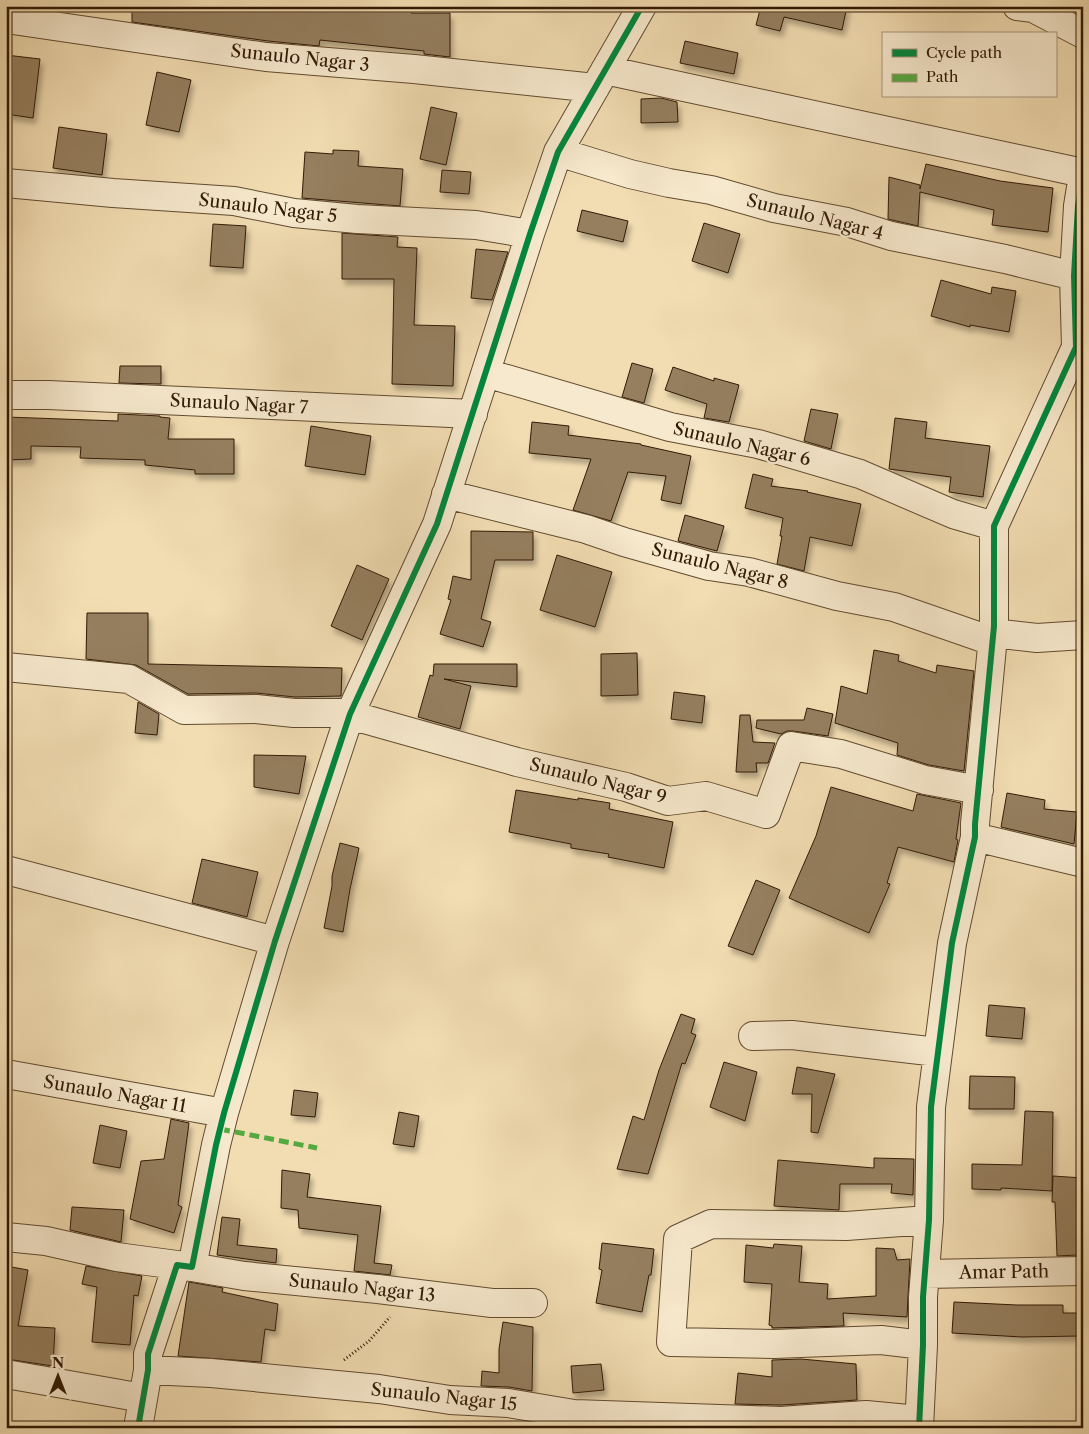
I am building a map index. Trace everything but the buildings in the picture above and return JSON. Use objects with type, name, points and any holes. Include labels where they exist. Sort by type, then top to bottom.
[{"type":"street","points":[[138,1428],[148,1370],[148,1354],[185,1266],[224,1113],[275,941],[350,714],[437,524],[558,152],[642,6]]},
{"type":"street","points":[[1017,6],[1033,8],[1083,34]]},
{"type":"street","name":"Sunaulo Nagar 3","points":[[6,19],[266,57],[414,69],[600,79],[1083,174]]},
{"type":"street","name":"Sunaulo Nagar 4","points":[[558,152],[630,174],[711,190],[774,208],[847,222],[891,236],[1005,259],[1074,276]]},
{"type":"street","points":[[919,1424],[923,1345],[923,1297],[929,1220],[931,1107],[952,943],[975,837],[992,637],[994,526],[1080,348],[1074,276],[1083,174]]},
{"type":"street","name":"Sunaulo Nagar 5","points":[[6,183],[113,193],[234,201],[294,213],[476,226],[530,234]]},
{"type":"street","name":"Sunaulo Nagar 6","points":[[486,374],[670,427],[758,444],[860,474],[953,514],[994,526]]},
{"type":"street","name":"Sunaulo Nagar 7","points":[[6,395],[58,395],[473,414]]},
{"type":"street","name":"Sunaulo Nagar 8","points":[[446,494],[586,529],[624,542],[709,566],[749,572],[837,596],[894,607],[992,637],[1037,638],[1083,635]]},
{"type":"street","points":[[6,667],[129,679],[184,710],[256,709],[294,713],[350,714]]},
{"type":"street","name":"Sunaulo Nagar 9","points":[[350,714],[517,762],[626,786],[668,801],[706,796],[766,814],[791,746],[841,754],[925,780],[979,790]]},
{"type":"street","points":[[975,837],[1083,863]]},
{"type":"street","points":[[6,870],[275,941]]},
{"type":"street","points":[[754,1036],[792,1035],[937,1052]]},
{"type":"street","name":"Sunaulo Nagar 11","points":[[6,1074],[224,1113]]},
{"type":"street","points":[[923,1345],[881,1340],[774,1344],[671,1342],[678,1239],[711,1224],[846,1226],[929,1220]]},
{"type":"street","name":"Sunaulo Nagar 13","points":[[6,1237],[46,1241],[117,1257],[244,1276],[378,1289],[492,1303],[533,1303]]},
{"type":"street","name":"Amar Path","points":[[925,1274],[1083,1271]]},
{"type":"street","name":"Sunaulo Nagar 15","points":[[148,1370],[211,1373],[379,1389],[450,1400],[508,1403],[574,1414],[781,1421],[866,1415],[919,1424]]},
{"type":"street","points":[[6,1374],[143,1398]]},
{"type":"path","points":[[327,1385],[341,1362],[369,1341],[392,1314]]},
{"type":"marked path","points":[[220,1129],[317,1148]]},
{"type":"cycle path","points":[[138,1428],[148,1370],[148,1354],[177,1265],[192,1267],[224,1113],[275,941],[350,714],[437,524],[558,152],[642,6]]},
{"type":"cycle path","points":[[919,1428],[923,1297],[929,1220],[931,1107],[952,943],[975,837],[994,626],[994,526],[1076,347],[1074,276],[1078,206],[1083,175]]}]
